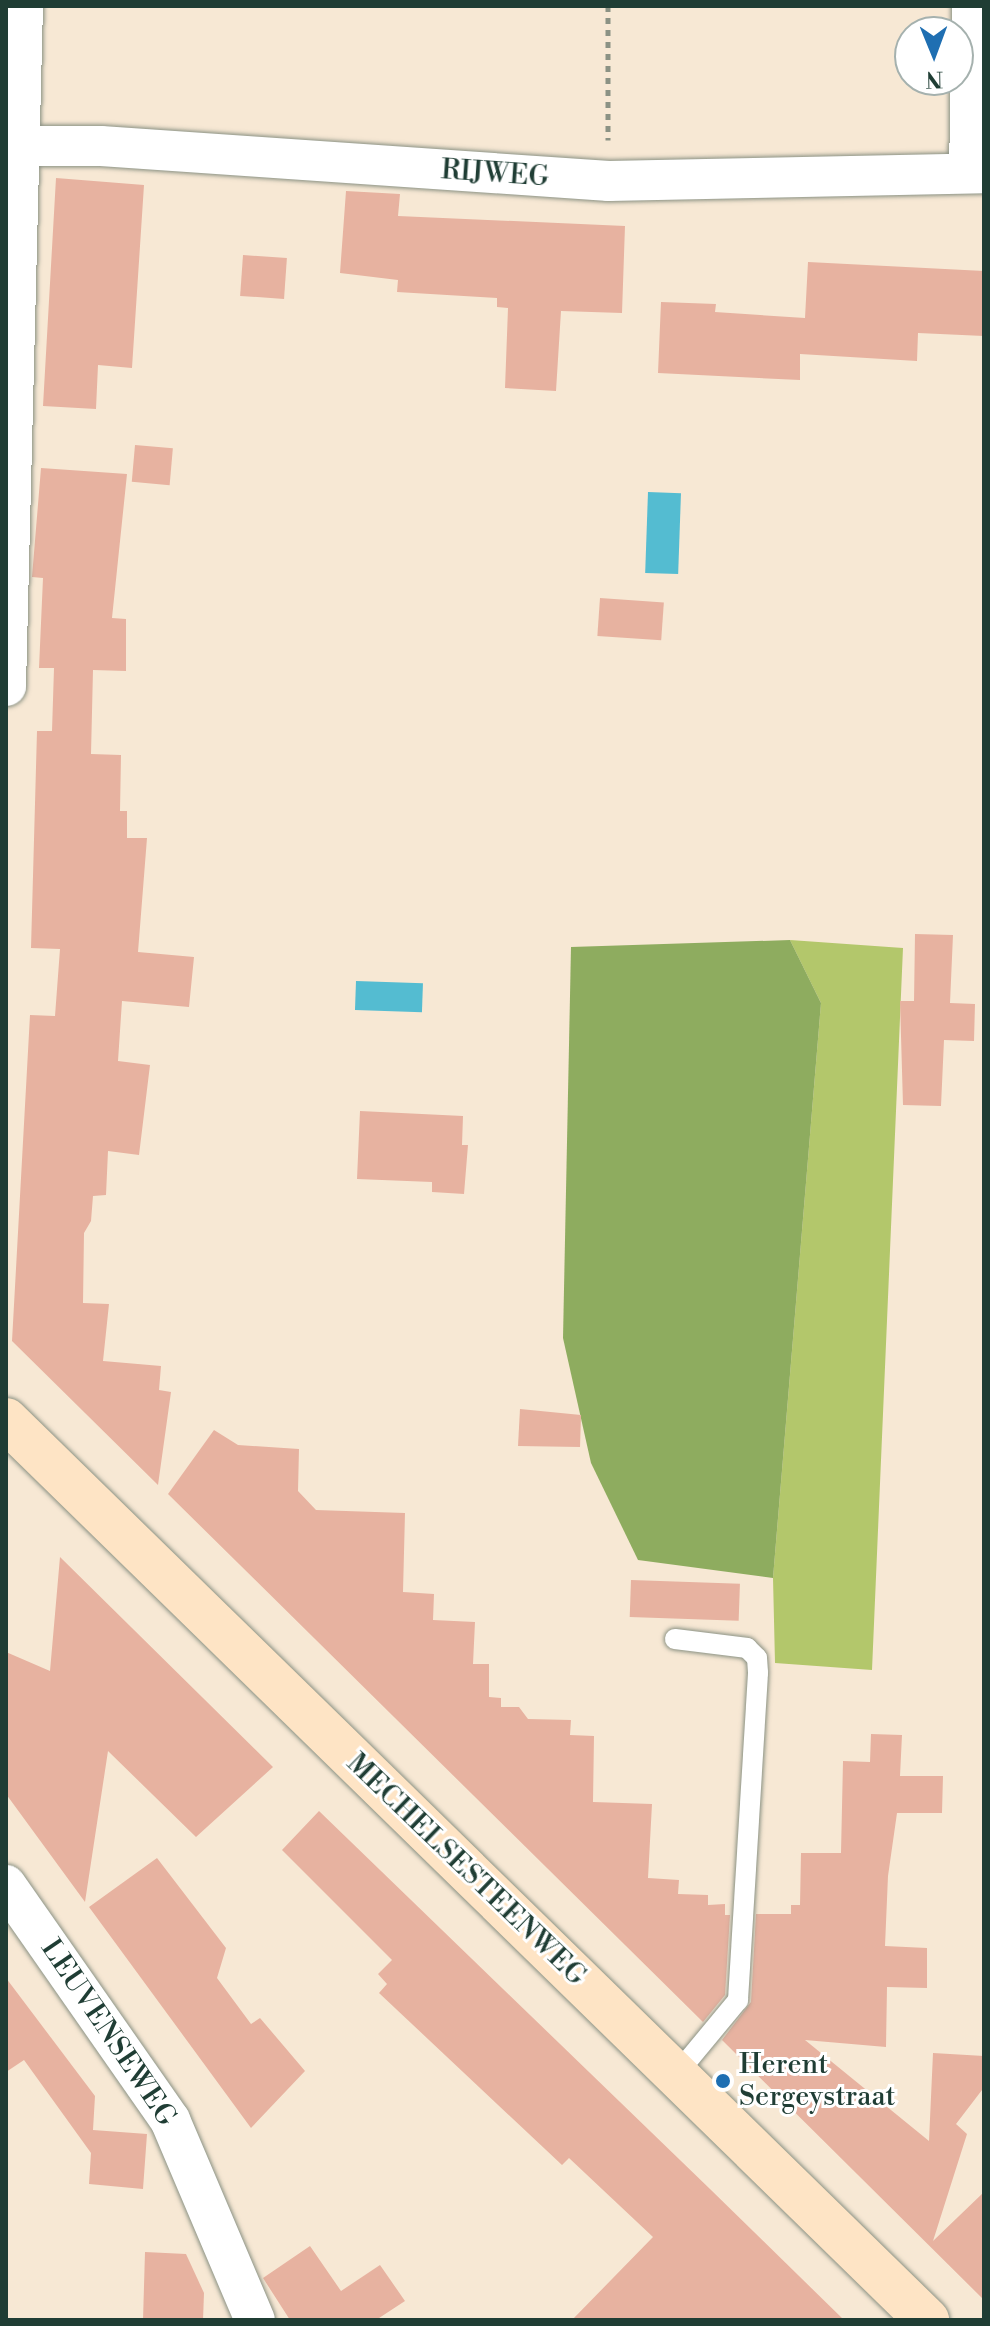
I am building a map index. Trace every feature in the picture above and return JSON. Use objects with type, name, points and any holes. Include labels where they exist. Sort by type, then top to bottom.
[{"type":"street","points":[[6,686],[12,145],[23,6]]},
{"type":"street","points":[[972,6],[976,173]]},
{"type":"street","name":"RIJWEG","points":[[12,145],[101,146],[609,181],[976,173]]},
{"type":"street","name":"MECHELSESTEENWEG","points":[[6,1420],[927,2320]]},
{"type":"street","name":"LEUVENSEWEG","points":[[6,1885],[170,2120],[255,2320]]},
{"type":"lane","points":[[675,1639],[747,1648],[757,1658],[758,1673],[738,2000],[676,2075]]},
{"type":"path","points":[[608,6],[609,181]]},
{"type":"green space","points":[[790,940],[903,948],[872,1670],[775,1663],[773,1578],[821,1003]]},
{"type":"green space","points":[[790,940],[821,1003],[773,1578],[638,1560],[591,1463],[563,1338],[571,947]]},
{"type":"water","points":[[648,492],[681,493],[678,574],[645,573]]},
{"type":"water","points":[[356,981],[423,983],[422,1012],[355,1010]]},
{"type":"building","points":[[56,178],[144,185],[132,368],[98,365],[96,409],[43,406]]},
{"type":"building","points":[[346,191],[400,194],[398,216],[625,226],[622,313],[561,311],[556,391],[505,388],[508,308],[497,307],[497,298],[397,292],[398,280],[340,273]]},
{"type":"building","points":[[243,255],[287,258],[284,299],[240,296]]},
{"type":"building","points":[[808,262],[984,271],[984,336],[918,333],[917,361],[800,354],[800,380],[658,373],[661,302],[716,304],[715,312],[805,318]]},
{"type":"building","points":[[135,445],[173,448],[170,485],[132,482]]},
{"type":"building","points":[[41,468],[127,474],[112,618],[126,619],[126,671],[93,670],[91,754],[121,755],[120,811],[127,811],[127,838],[147,838],[138,952],[194,957],[189,1007],[122,1001],[118,1061],[150,1065],[139,1155],[108,1151],[106,1195],[93,1196],[91,1221],[84,1233],[83,1303],[109,1304],[103,1361],[161,1366],[159,1390],[171,1392],[158,1485],[12,1341],[30,1015],[55,1016],[60,949],[31,948],[37,731],[52,731],[54,668],[39,668],[43,578],[32,577]]},
{"type":"building","points":[[600,598],[664,602],[661,640],[597,636]]},
{"type":"building","points":[[915,934],[953,935],[950,1003],[975,1004],[974,1041],[944,1040],[941,1106],[903,1105],[900,1001],[914,1001]]},
{"type":"building","points":[[360,1111],[463,1116],[462,1145],[468,1145],[464,1194],[432,1192],[432,1182],[357,1179]]},
{"type":"building","points":[[520,1409],[581,1415],[580,1447],[518,1446]]},
{"type":"building","points":[[214,1430],[238,1445],[299,1449],[298,1491],[316,1510],[405,1513],[403,1592],[434,1594],[433,1620],[475,1622],[473,1664],[489,1664],[489,1697],[501,1698],[501,1707],[519,1707],[528,1719],[571,1720],[570,1735],[594,1736],[593,1802],[652,1804],[648,1878],[679,1880],[678,1894],[708,1895],[708,1905],[725,1904],[725,1915],[730,1915],[725,1995],[703,2022],[168,1494]]},
{"type":"building","points":[[60,1557],[273,1767],[196,1837],[108,1751],[85,1902],[6,1794],[6,1652],[50,1671]]},
{"type":"building","points":[[631,1580],[740,1584],[739,1621],[630,1617]]},
{"type":"building","points":[[871,1734],[902,1735],[900,1776],[943,1776],[942,1813],[897,1813],[888,1876],[885,1946],[927,1948],[927,1988],[887,1987],[886,2047],[805,2040],[929,2141],[933,2053],[984,2056],[982,2090],[956,2124],[967,2134],[933,2241],[984,2192],[984,2300],[722,2040],[751,2002],[756,1914],[791,1914],[791,1905],[800,1905],[801,1853],[841,1853],[843,1761],[870,1762]]},
{"type":"building","points":[[319,1811],[844,2320],[572,2320],[653,2237],[569,2158],[562,2165],[379,1993],[387,1984],[378,1974],[392,1960],[282,1850]]},
{"type":"building","points":[[157,1858],[226,1948],[217,1978],[251,2024],[260,2018],[305,2071],[251,2128],[89,1907]]},
{"type":"building","points":[[6,1978],[95,2096],[93,2130],[147,2134],[143,2189],[89,2184],[91,2153],[24,2060],[6,2072]]},
{"type":"building","points":[[310,2246],[341,2291],[380,2265],[405,2301],[376,2320],[290,2320],[263,2278]]},
{"type":"building","points":[[145,2252],[186,2254],[204,2293],[203,2320],[143,2320]]},
{"type":"place","name":"Herent Sergeystraat","points":[[723,2081]]}]
